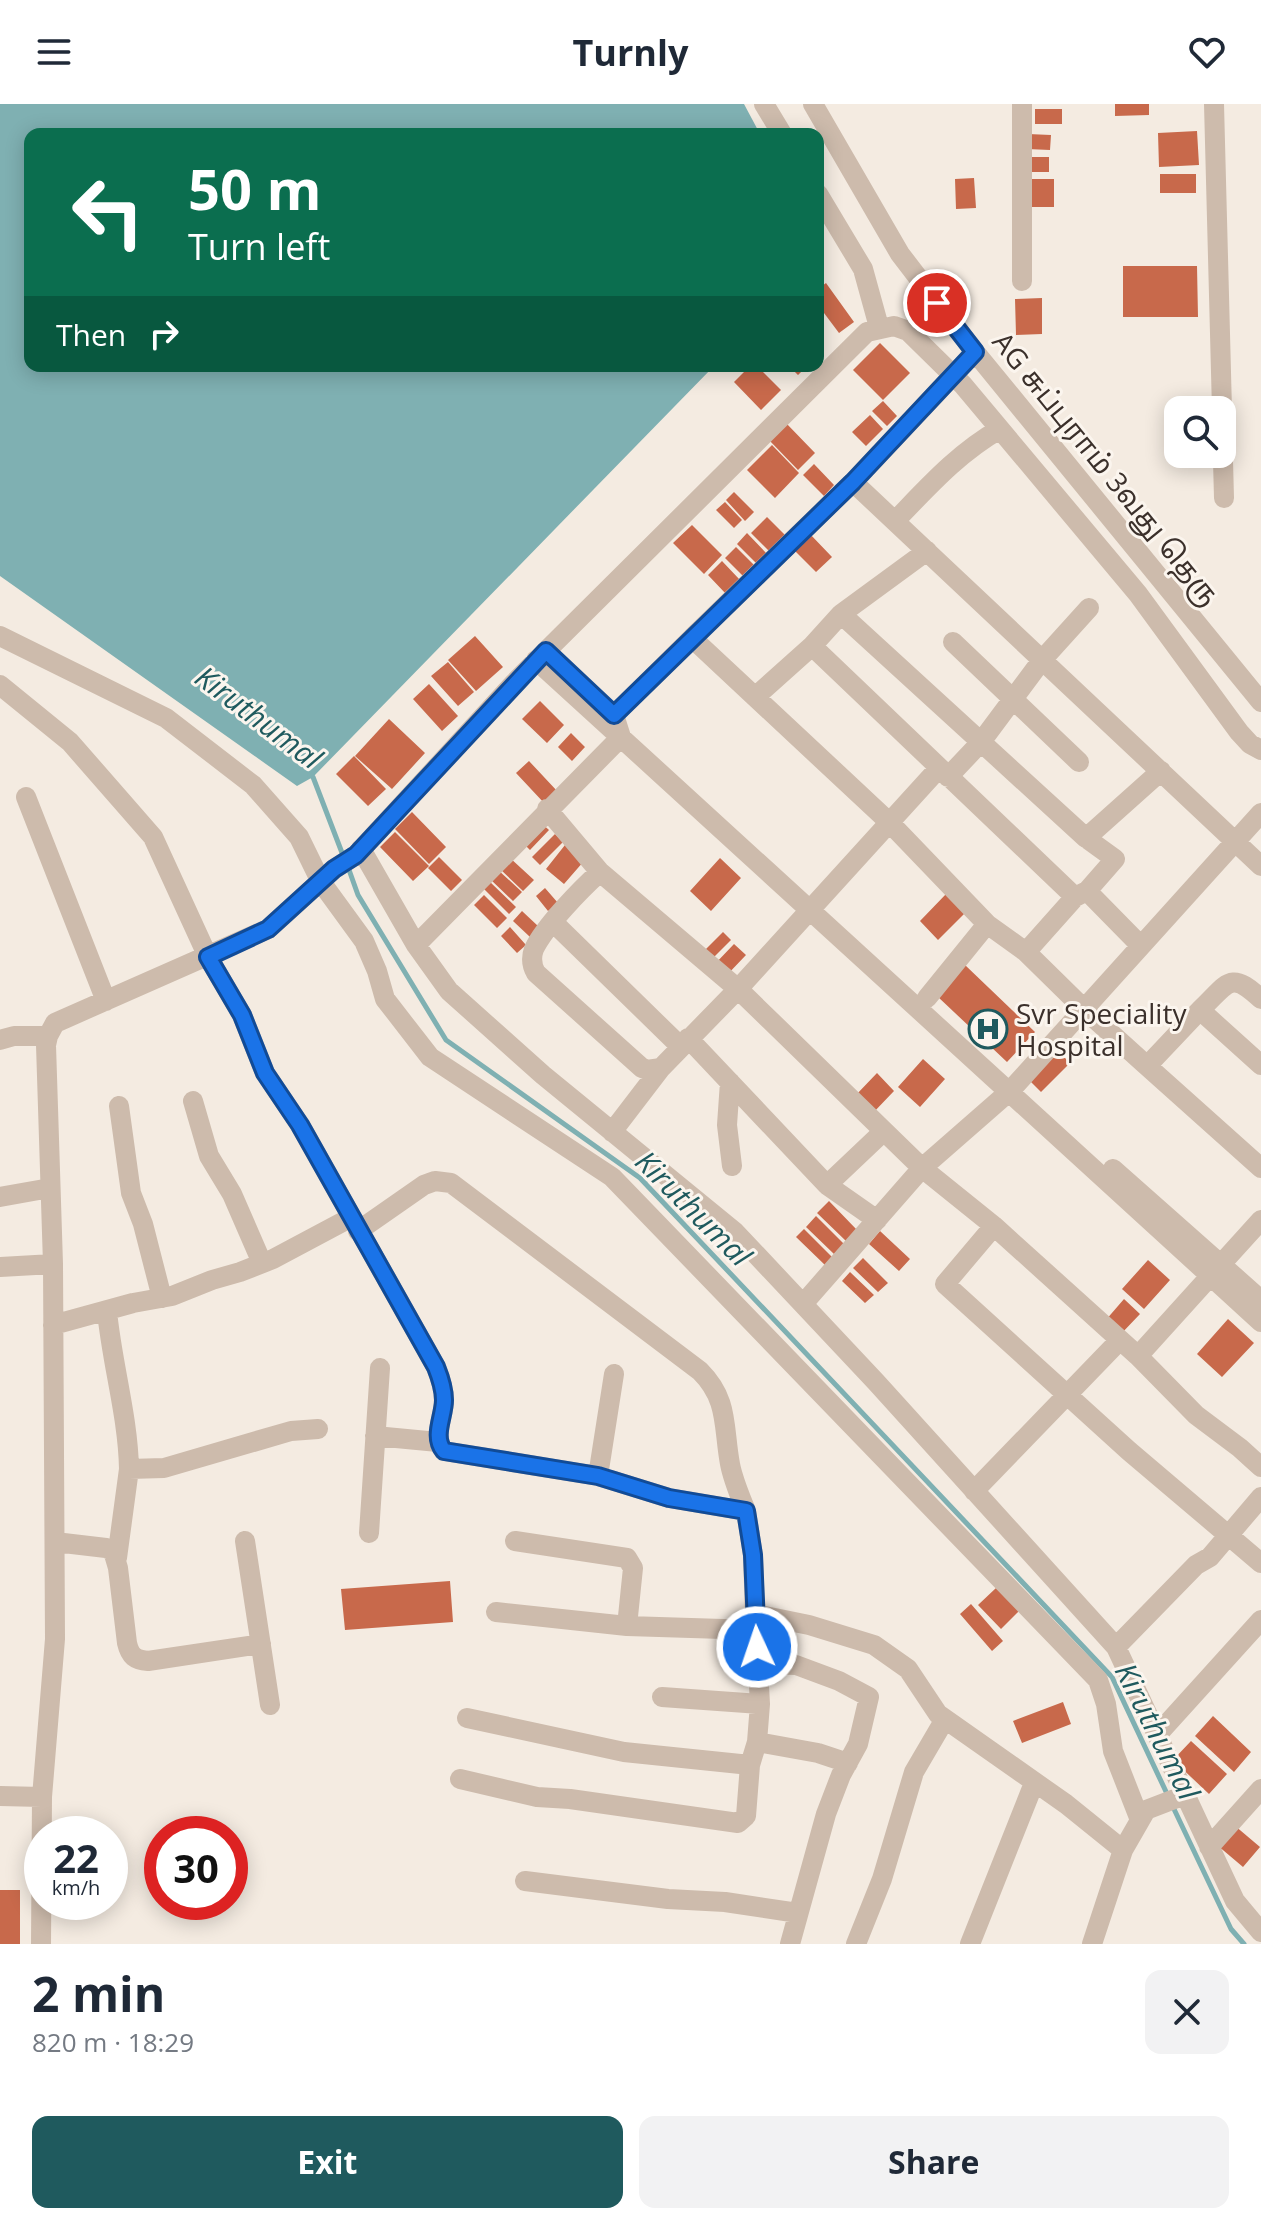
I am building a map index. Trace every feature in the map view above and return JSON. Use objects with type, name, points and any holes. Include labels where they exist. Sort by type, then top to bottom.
[{"type":"street","points":[[764,104],[778,128]]},
{"type":"street","name":"AG சுப்புராம் 3வது தெரு","points":[[813,104],[964,362],[1150,584],[1231,690],[1261,702]]},
{"type":"street","points":[[1022,104],[1022,281]]},
{"type":"street","points":[[1214,104],[1222,396]]},
{"type":"street","points":[[824,204],[863,269],[879,327]]},
{"type":"street","points":[[41,1944],[42,1797],[55,1639],[48,1036],[55,1023],[268,929],[358,852],[541,656],[867,332],[879,327],[894,326],[908,331],[964,362],[1000,429],[1091,514],[1150,584],[1231,690],[1239,732],[1261,750]]},
{"type":"street","points":[[614,715],[853,482],[964,362]]},
{"type":"street","points":[[895,521],[950,465],[972,446],[1000,429]]},
{"type":"street","points":[[1223,468],[1224,498]]},
{"type":"street","points":[[853,482],[1261,866]]},
{"type":"street","points":[[755,697],[812,646],[841,614],[927,551]]},
{"type":"street","points":[[612,1132],[684,1042],[738,989],[889,822],[981,742],[1042,660],[1089,608]]},
{"type":"street","points":[[841,614],[1086,838],[1115,859],[1026,952]]},
{"type":"street","points":[[0,636],[166,718],[253,785],[328,875],[364,941],[385,999],[430,1057],[612,1177],[1098,1680],[1106,1704],[1113,1751],[1143,1815]]},
{"type":"street","points":[[692,638],[889,822],[987,924],[1026,952],[1084,1009],[1261,1168]]},
{"type":"street","points":[[953,642],[1079,762]]},
{"type":"street","points":[[812,646],[943,772],[1141,946]]},
{"type":"street","points":[[541,656],[614,715],[814,904],[1216,1271],[1261,1322]]},
{"type":"street","points":[[541,656],[621,737],[927,998],[1014,1086]]},
{"type":"street","points":[[0,685],[70,742],[153,837],[208,957],[242,1015],[265,1073],[300,1125],[436,1367],[444,1400],[438,1442],[444,1451],[598,1476],[669,1498],[746,1511]]},
{"type":"street","points":[[614,715],[621,737]]},
{"type":"street","points":[[416,945],[621,737]]},
{"type":"street","points":[[1086,838],[1161,771]]},
{"type":"street","points":[[26,797],[106,1001]]},
{"type":"street","points":[[547,809],[600,872],[738,989],[922,1168],[994,1226],[1138,1356],[1196,1415],[1261,1467]]},
{"type":"street","points":[[803,1304],[922,1168],[1014,1086],[1261,813]]},
{"type":"street","points":[[358,852],[416,945],[449,991],[612,1132],[735,1232],[1116,1647],[1181,1796],[1235,1901],[1261,1932]]},
{"type":"street","points":[[600,872],[585,886],[534,950],[532,966],[536,973],[642,1068],[661,1068]]},
{"type":"street","points":[[554,923],[730,1082],[827,1185],[877,1220]]},
{"type":"street","points":[[927,998],[987,924]]},
{"type":"street","points":[[1147,1066],[1228,984],[1241,982],[1261,999]]},
{"type":"street","points":[[1200,1010],[1261,1065]]},
{"type":"street","points":[[0,1040],[14,1036],[48,1036]]},
{"type":"street","points":[[730,1082],[727,1125],[732,1166]]},
{"type":"street","points":[[193,1101],[209,1156],[232,1194],[262,1263]]},
{"type":"street","points":[[119,1106],[131,1193],[143,1224],[162,1298]]},
{"type":"street","points":[[827,1185],[884,1131]]},
{"type":"street","points":[[53,1325],[162,1298],[262,1263],[354,1224],[435,1181],[451,1183],[700,1371],[713,1384],[723,1410],[730,1466],[746,1511],[753,1555],[760,1704],[746,1816],[738,1823],[533,1796],[460,1779]]},
{"type":"street","points":[[0,1197],[50,1188]]},
{"type":"street","points":[[1138,1356],[1261,1220]]},
{"type":"street","points":[[994,1226],[945,1284],[1261,1563]]},
{"type":"street","points":[[0,1267],[53,1264]]},
{"type":"street","points":[[1216,1271],[1261,1300]]},
{"type":"street","points":[[107,1311],[111,1352],[129,1450],[117,1558],[129,1652],[135,1658],[148,1661],[261,1644]]},
{"type":"street","points":[[974,1491],[1120,1340]]},
{"type":"street","points":[[369,1533],[380,1368]]},
{"type":"street","points":[[598,1476],[614,1374]]},
{"type":"street","points":[[129,1469],[164,1468],[291,1431],[318,1429]]},
{"type":"street","points":[[375,1436],[438,1442]]},
{"type":"street","points":[[1116,1647],[1196,1565],[1210,1557],[1261,1497]]},
{"type":"street","points":[[245,1541],[270,1705]]},
{"type":"street","points":[[515,1541],[627,1558],[633,1568],[627,1626]]},
{"type":"street","points":[[55,1542],[106,1548],[113,1551],[117,1558]]},
{"type":"street","points":[[496,1612],[627,1626],[755,1622],[809,1625],[874,1645],[908,1669],[938,1714],[1123,1850]]},
{"type":"street","points":[[1157,1735],[1261,1620]]},
{"type":"street","points":[[759,1664],[796,1665],[839,1681],[869,1697],[858,1744],[826,1814],[790,1944]]},
{"type":"street","points":[[662,1697],[760,1704]]},
{"type":"street","points":[[467,1718],[624,1752],[750,1765]]},
{"type":"street","points":[[856,1944],[882,1879],[914,1772],[945,1719]]},
{"type":"street","points":[[757,1742],[818,1753],[848,1763]]},
{"type":"street","points":[[970,1944],[1034,1783]]},
{"type":"street","points":[[1209,1847],[1261,1789]]},
{"type":"street","points":[[0,1796],[42,1797]]},
{"type":"street","points":[[1092,1944],[1123,1850],[1143,1815],[1181,1796]]},
{"type":"street","points":[[525,1881],[668,1899],[725,1902],[798,1913]]},
{"type":"water","points":[[0,104],[744,104],[757,128],[24,128],[24,372],[708,372],[313,777],[297,786],[0,576]]},
{"type":"building","points":[[1115,104],[1149,104],[1149,115],[1115,116]]},
{"type":"building","points":[[1035,109],[1062,109],[1062,124],[1035,124]]},
{"type":"building","points":[[1197,131],[1199,165],[1159,167],[1158,133]]},
{"type":"building","points":[[1028,134],[1051,135],[1050,150],[1027,149]]},
{"type":"building","points":[[1028,157],[1049,157],[1049,172],[1028,172]]},
{"type":"building","points":[[1160,174],[1196,174],[1196,193],[1160,193]]},
{"type":"building","points":[[974,178],[976,208],[956,209],[955,179]]},
{"type":"building","points":[[1029,179],[1054,179],[1054,207],[1029,207]]},
{"type":"building","points":[[1123,266],[1197,266],[1198,317],[1123,317]]},
{"type":"building","points":[[826,283],[854,322],[839,333],[824,313]]},
{"type":"building","points":[[1042,298],[1042,334],[1016,335],[1015,299]]},
{"type":"building","points":[[880,343],[910,373],[883,400],[853,370]]},
{"type":"building","points":[[744,372],[763,372],[781,390],[761,410],[734,382]]},
{"type":"building","points":[[883,401],[897,416],[887,426],[872,411]]},
{"type":"building","points":[[870,415],[883,429],[866,446],[852,432]]},
{"type":"building","points":[[786,423],[815,453],[798,470],[769,440]]},
{"type":"building","points":[[772,445],[799,473],[775,498],[747,470]]},
{"type":"building","points":[[814,464],[834,485],[824,496],[803,475]]},
{"type":"building","points":[[734,492],[754,512],[745,521],[726,500]]},
{"type":"building","points":[[725,502],[742,520],[734,528],[716,510]]},
{"type":"building","points":[[767,517],[786,536],[770,552],[751,533]]},
{"type":"building","points":[[692,525],[722,555],[704,574],[673,543]]},
{"type":"building","points":[[747,533],[767,554],[757,564],[737,544]]},
{"type":"building","points":[[809,533],[832,557],[816,572],[793,549]]},
{"type":"building","points":[[736,547],[756,567],[745,578],[725,558]]},
{"type":"building","points":[[722,561],[740,580],[726,594],[708,575]]},
{"type":"building","points":[[475,636],[503,667],[476,691],[448,660]]},
{"type":"building","points":[[448,662],[474,692],[458,706],[431,676]]},
{"type":"building","points":[[429,684],[458,716],[442,731],[413,699]]},
{"type":"building","points":[[540,701],[564,725],[547,743],[522,719]]},
{"type":"building","points":[[389,719],[425,753],[392,789],[355,756]]},
{"type":"building","points":[[571,733],[585,747],[572,761],[558,747]]},
{"type":"building","points":[[354,756],[386,789],[368,806],[336,774]]},
{"type":"building","points":[[529,761],[558,792],[545,804],[516,773]]},
{"type":"building","points":[[412,812],[446,847],[429,864],[395,829]]},
{"type":"building","points":[[540,822],[549,830],[530,850],[521,841]]},
{"type":"building","points":[[395,832],[429,866],[413,881],[380,847]]},
{"type":"building","points":[[555,834],[563,842],[540,865],[532,857]]},
{"type":"building","points":[[565,845],[584,861],[564,884],[546,869]]},
{"type":"building","points":[[439,857],[462,880],[451,891],[428,868]]},
{"type":"building","points":[[509,857],[534,880],[523,891],[499,868]]},
{"type":"building","points":[[720,858],[741,878],[711,911],[690,891]]},
{"type":"building","points":[[497,869],[522,892],[513,901],[489,878]]},
{"type":"building","points":[[489,881],[516,907],[509,914],[482,887]]},
{"type":"building","points":[[545,888],[558,903],[548,911],[536,896]]},
{"type":"building","points":[[947,893],[966,912],[938,940],[920,921]]},
{"type":"building","points":[[484,895],[507,918],[497,928],[474,905]]},
{"type":"building","points":[[522,911],[539,927],[530,937],[513,921]]},
{"type":"building","points":[[510,927],[526,945],[517,953],[501,936]]},
{"type":"building","points":[[723,932],[731,940],[709,962],[701,954]]},
{"type":"building","points":[[734,944],[746,955],[725,977],[713,966]]},
{"type":"building","points":[[965,965],[1035,1032],[1007,1062],[937,996]]},
{"type":"building","points":[[1054,1047],[1070,1063],[1041,1092],[1025,1076]]},
{"type":"building","points":[[923,1059],[945,1079],[920,1107],[898,1087]]},
{"type":"building","points":[[877,1073],[894,1091],[872,1114],[855,1096]]},
{"type":"building","points":[[829,1201],[857,1230],[846,1241],[817,1213]]},
{"type":"building","points":[[816,1216],[844,1244],[834,1254],[806,1227]]},
{"type":"building","points":[[804,1229],[833,1258],[826,1266],[796,1237]]},
{"type":"building","points":[[880,1231],[910,1259],[899,1271],[869,1244]]},
{"type":"building","points":[[863,1258],[888,1283],[878,1292],[853,1268]]},
{"type":"building","points":[[1148,1260],[1170,1280],[1144,1309],[1122,1289]]},
{"type":"building","points":[[850,1272],[874,1295],[865,1303],[842,1281]]},
{"type":"building","points":[[1124,1299],[1140,1314],[1120,1335],[1105,1321]]},
{"type":"building","points":[[1228,1319],[1254,1343],[1222,1377],[1197,1354]]},
{"type":"building","points":[[450,1581],[453,1622],[345,1630],[341,1589]]},
{"type":"building","points":[[996,1588],[1019,1611],[1001,1629],[978,1605]]},
{"type":"building","points":[[971,1604],[1003,1641],[992,1651],[960,1614]]},
{"type":"building","points":[[1063,1702],[1071,1724],[1022,1743],[1013,1721]]},
{"type":"building","points":[[1213,1716],[1251,1752],[1234,1772],[1195,1736]]},
{"type":"building","points":[[1191,1741],[1227,1774],[1209,1794],[1173,1760]]},
{"type":"building","points":[[1234,1825],[1260,1847],[1243,1867],[1217,1845]]},
{"type":"building","points":[[0,1890],[20,1890],[20,1944],[0,1944]]},
{"type":"waterway","name":"Kiruthumal","points":[[310,775],[344,858]]},
{"type":"waterway","name":"Kiruthumal","points":[[348,867],[358,895],[446,1040],[640,1178],[1112,1677],[1169,1798]]},
{"type":"waterway","name":"Kiruthumal","points":[[1173,1807],[1231,1929],[1244,1944]]},
{"type":"place","name":"Svr Speciality Hospital","points":[[988,1029]]},
{"type":"route","points":[[757,1647],[753,1555],[746,1511],[669,1498],[598,1476],[444,1451],[441,1448],[438,1435],[444,1400],[436,1367],[300,1125],[265,1073],[242,1015],[208,957],[268,929],[334,869],[356,855],[546,651],[614,715],[853,482],[975,352],[937,303]]}]
